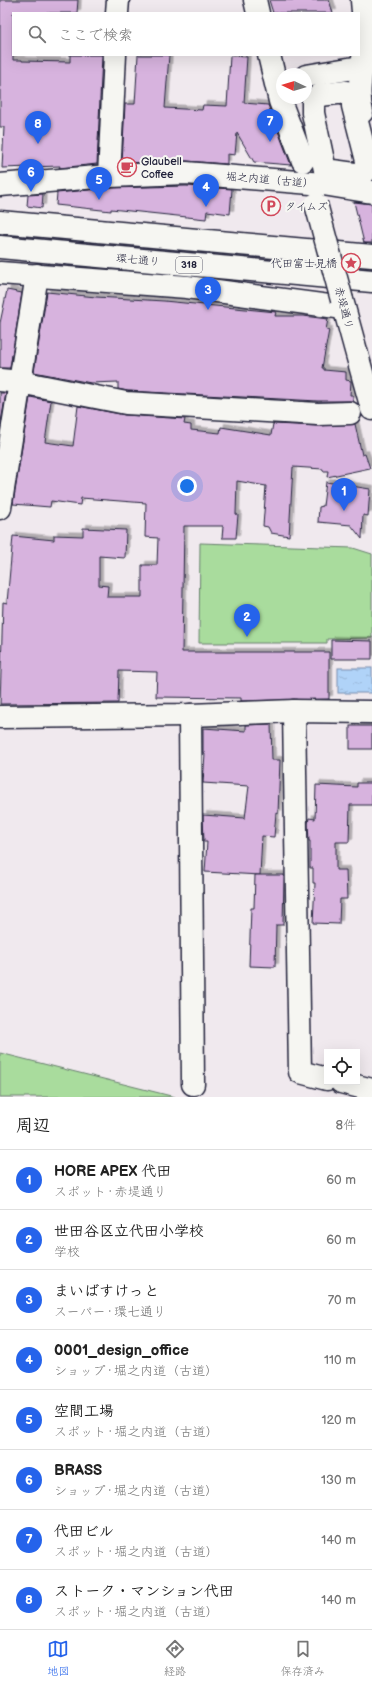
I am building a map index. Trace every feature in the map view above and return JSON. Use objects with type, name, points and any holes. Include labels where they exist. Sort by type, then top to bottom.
[{"type":"street","points":[[117,12],[118,0]]},
{"type":"street","points":[[255,0],[258,12]]},
{"type":"street","points":[[282,104],[326,165],[362,175],[369,160],[360,107],[365,45],[362,0]]},
{"type":"street","points":[[109,176],[115,56]]},
{"type":"street","points":[[269,56],[276,73]]},
{"type":"street","points":[[312,76],[362,79]]},
{"type":"street","points":[[312,84],[362,79]]},
{"type":"street","points":[[326,165],[313,113],[313,100],[320,95],[346,92],[350,94],[353,99],[353,106],[367,161],[369,160]]},
{"type":"street","name":"赤堤通り","points":[[294,104],[317,168],[316,194],[343,304],[372,409]]},
{"type":"street","name":"堀之内道（古道）","points":[[0,186],[109,176],[186,173],[316,194],[372,192]]},
{"type":"street","points":[[0,222],[372,256]]},
{"type":"street","name":"環七通り","points":[[0,247],[372,282]]},
{"type":"street","points":[[0,273],[187,287],[343,304]]},
{"type":"street","points":[[0,508],[10,381],[37,275]]},
{"type":"street","points":[[10,381],[126,403],[318,414],[350,413]]},
{"type":"street","points":[[0,717],[190,715],[294,711],[372,712]]},
{"type":"street","points":[[294,711],[300,1072],[324,1078]]},
{"type":"street","points":[[190,715],[193,1084]]},
{"type":"street","points":[[353,1085],[372,1090]]},
{"type":"green space","points":[[200,543],[353,548],[372,554],[372,638],[327,639],[327,643],[199,643]]},
{"type":"green space","points":[[0,1053],[175,1097],[0,1097]]},
{"type":"water","points":[[338,668],[372,668],[372,693],[338,693]]},
{"type":"building","points":[[0,0],[78,0],[77,12],[12,12],[12,56],[13,60],[22,61],[70,62],[70,56],[102,56],[97,164],[59,168],[60,166],[2,168],[4,127],[0,127]]},
{"type":"building","points":[[269,0],[329,0],[333,12],[273,12]]},
{"type":"building","points":[[138,56],[169,56],[165,108],[202,110],[203,105],[227,106],[230,56],[247,57],[244,103],[268,105],[291,165],[254,162],[237,133],[235,155],[227,154],[227,164],[186,161],[122,163],[125,104],[135,104]]},
{"type":"building","points":[[186,186],[232,189],[230,214],[207,211],[206,219],[56,205],[57,193],[110,188]]},
{"type":"building","points":[[43,194],[42,208],[27,206],[28,195]]},
{"type":"building","points":[[354,202],[372,204],[372,243],[364,243]]},
{"type":"building","points":[[7,290],[22,293],[10,368],[0,368],[0,323]]},
{"type":"building","points":[[47,292],[96,297],[164,301],[276,312],[275,316],[303,316],[328,319],[326,330],[329,330],[322,368],[324,368],[324,370],[346,372],[346,380],[351,381],[350,395],[353,395],[353,401],[318,401],[128,391],[118,389],[118,382],[91,383],[34,372]]},
{"type":"building","points":[[0,393],[6,393],[0,428]]},
{"type":"building","points":[[30,397],[51,401],[45,442],[73,446],[78,406],[125,415],[185,419],[184,424],[191,425],[191,430],[220,433],[221,427],[271,435],[273,424],[318,426],[355,424],[362,455],[365,454],[370,468],[327,477],[328,471],[323,471],[323,469],[293,467],[289,536],[271,533],[268,527],[263,526],[266,486],[237,481],[236,514],[238,515],[236,538],[222,538],[223,526],[184,526],[182,652],[329,652],[329,699],[241,701],[241,698],[156,697],[157,672],[119,671],[118,703],[0,704],[3,602],[7,603],[13,536],[54,540],[54,535],[83,536],[83,528],[126,530],[125,558],[99,556],[99,585],[108,586],[107,597],[142,597],[142,565],[157,565],[158,538],[145,537],[146,503],[81,498],[80,505],[51,501],[50,507],[13,504]]},
{"type":"building","points":[[326,482],[370,489],[368,516],[363,515],[362,539],[351,525],[318,522],[319,507],[323,506]]},
{"type":"building","points":[[331,640],[372,641],[372,659],[331,659]]},
{"type":"building","points":[[271,724],[272,760],[280,760],[278,814],[276,813],[274,837],[262,836],[260,875],[205,872],[207,842],[204,842],[203,815],[245,818],[249,786],[203,783],[205,753],[203,753],[203,728],[246,731],[246,725]]},
{"type":"building","points":[[350,726],[372,726],[372,749],[350,749]]},
{"type":"building","points":[[357,783],[372,783],[372,805],[350,805],[349,842],[336,842],[336,870],[346,870],[347,899],[340,899],[339,924],[313,923],[315,883],[313,883],[313,868],[310,868],[310,841],[308,824],[309,818],[315,819],[316,785],[357,787]]},
{"type":"building","points":[[255,875],[284,875],[283,925],[276,925],[275,967],[249,966],[251,908],[254,908]]},
{"type":"place","name":"代田ビル","points":[[270,142]]},
{"type":"place","name":"ストーク・マンション代田","points":[[38,144]]},
{"type":"place","name":"Glaubell Coffee","points":[[127,167]]},
{"type":"place","name":"BRASS","points":[[31,192]]},
{"type":"place","name":"空間工場","points":[[99,200]]},
{"type":"place","name":"タイムズ","points":[[271,206]]},
{"type":"place","name":"0001_design_office","points":[[206,207]]},
{"type":"place","name":"代田富士見橋","points":[[351,263]]},
{"type":"place","name":"まいばすけっと","points":[[208,310]]},
{"type":"place","name":"HORE APEX 代田","points":[[344,511]]},
{"type":"place","name":"世田谷区立代田小学校","points":[[247,637]]}]
